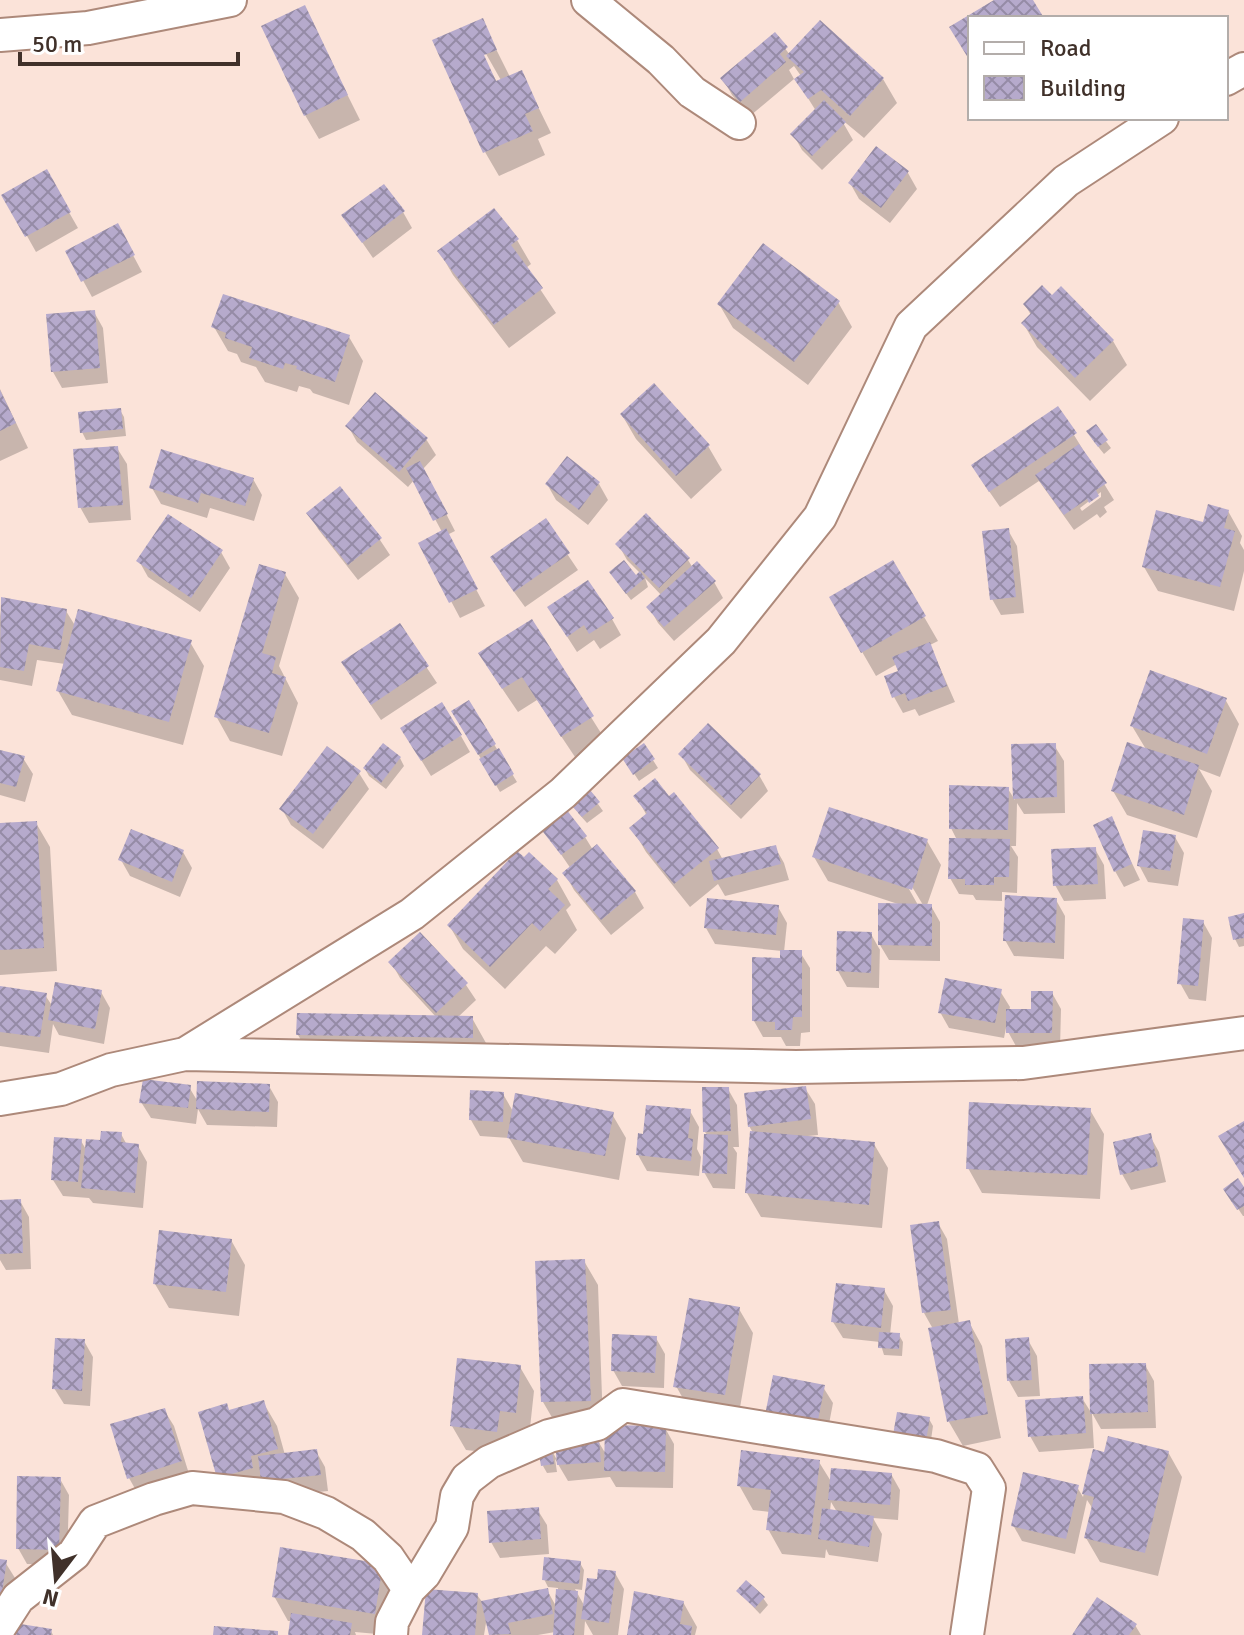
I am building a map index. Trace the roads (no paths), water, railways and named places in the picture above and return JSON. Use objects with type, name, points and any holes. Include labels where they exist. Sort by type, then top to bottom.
[{"type":"street","points":[[0,35],[88,28],[230,0]]},
{"type":"street","points":[[598,4],[692,92],[739,123]]},
{"type":"street","points":[[185,1054],[412,914],[563,793],[721,641],[820,517],[911,326],[1066,181],[1159,120]]},
{"type":"street","points":[[0,1099],[61,1089],[111,1070],[185,1054],[796,1067],[1008,1063],[1244,1033]]},
{"type":"street","points":[[391,1635],[392,1622],[409,1589],[424,1574],[452,1527],[457,1496],[467,1479],[489,1462],[549,1436],[597,1424],[623,1405],[936,1456],[977,1469],[989,1488],[967,1635]]},
{"type":"street","points":[[0,1626],[18,1598],[74,1554],[95,1522],[192,1488],[284,1497],[326,1513],[363,1535],[388,1558],[409,1589]]}]
